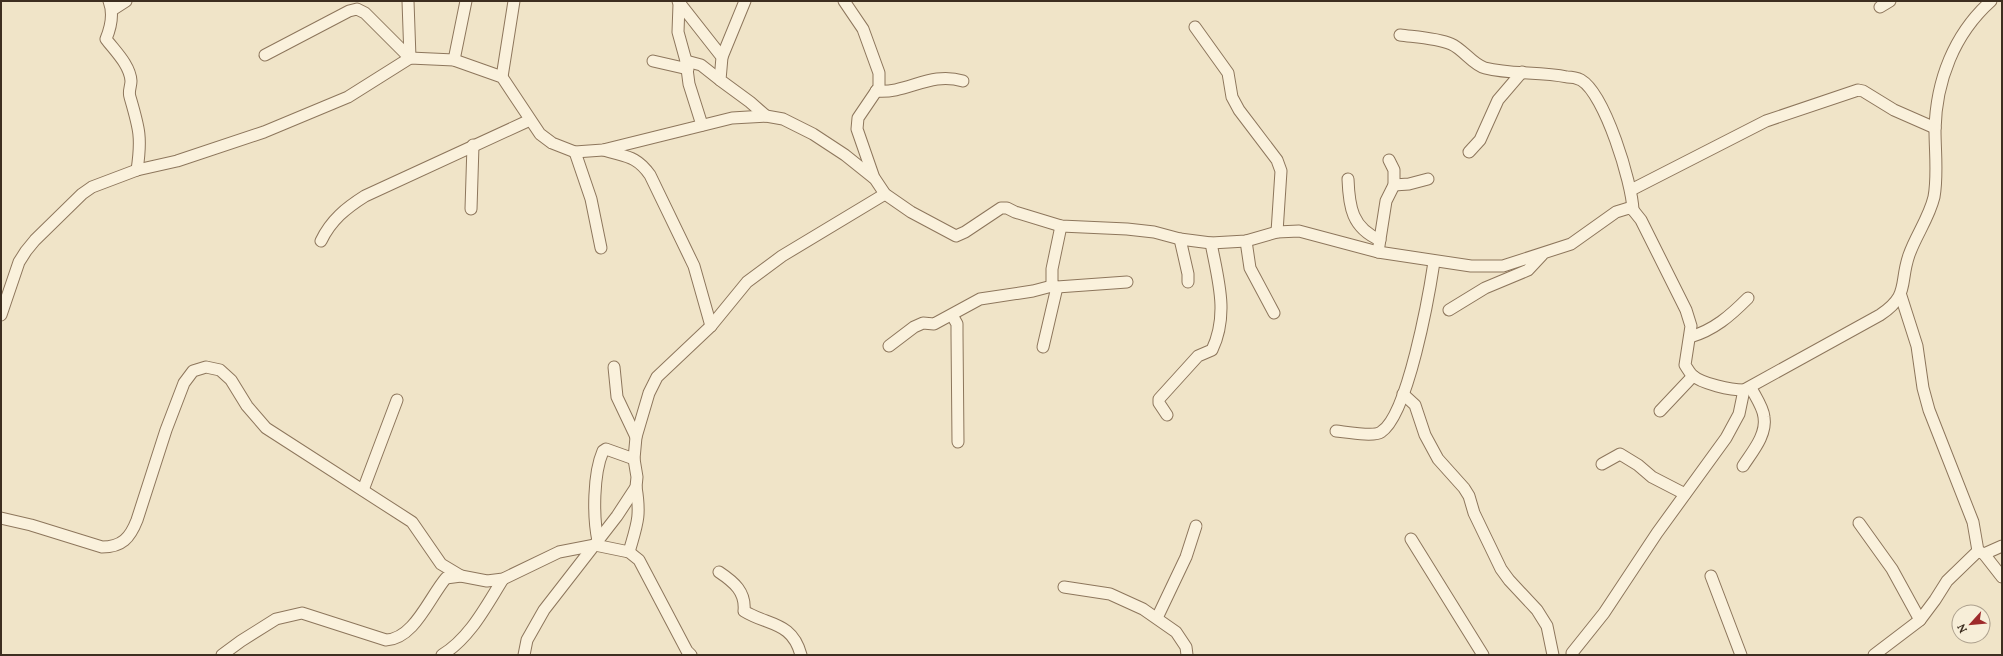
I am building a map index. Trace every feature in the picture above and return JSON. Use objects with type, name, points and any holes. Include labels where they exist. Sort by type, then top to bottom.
[{"type":"street","points":[[126,1],[111,5],[109,30],[106,39],[121,58],[128,71],[131,81],[129,94],[139,126],[141,147],[137,170]]},
{"type":"street","points":[[408,1],[410,58]]},
{"type":"street","points":[[454,60],[466,1]]},
{"type":"street","points":[[502,77],[514,1]]},
{"type":"street","points":[[720,80],[722,56],[745,1]]},
{"type":"street","points":[[844,1],[863,29],[879,73],[879,87],[858,118],[857,129],[875,179],[885,194],[911,212],[956,236],[965,232],[1001,208],[1007,208],[1015,212],[1061,226],[1127,229],[1154,232],[1180,239],[1211,243],[1246,241],[1277,232],[1299,231],[1378,252],[1434,262],[1471,266],[1503,266],[1542,255],[1571,244],[1616,212],[1629,208],[1633,210]]},
{"type":"street","points":[[1400,35],[1450,44],[1466,53],[1481,67],[1496,71],[1555,74],[1581,80],[1593,90],[1620,153],[1631,190],[1633,210],[1641,220],[1686,310],[1690,326],[1690,337],[1685,365],[1693,376],[1735,390],[1748,389],[1880,315],[1893,306],[1901,296],[1909,256],[1934,197],[1936,178],[1935,128],[1940,88],[1947,62],[1959,37],[1977,13],[1991,1]]},
{"type":"street","points":[[679,2],[722,56]]},
{"type":"street","points":[[679,2],[678,32],[687,64],[689,84],[702,125]]},
{"type":"street","points":[[265,55],[349,11],[357,9],[365,13],[410,58]]},
{"type":"street","points":[[1195,27],[1228,73],[1232,97],[1239,110],[1277,160],[1281,171],[1277,232]]},
{"type":"street","points":[[1,315],[19,262],[35,240],[82,194],[92,187],[137,170],[177,161],[264,132],[348,97],[410,58],[454,60],[502,77],[540,134],[552,143],[575,152],[603,150],[732,118],[766,116],[783,119],[813,134],[844,155],[875,179]]},
{"type":"street","points":[[653,61],[701,65],[766,116]]},
{"type":"street","points":[[1469,152],[1480,140],[1498,100],[1522,72]]},
{"type":"street","points":[[876,91],[886,92],[937,78],[952,78],[963,81]]},
{"type":"street","points":[[1631,190],[1766,121],[1858,90],[1863,91],[1894,110],[1935,128]]},
{"type":"street","points":[[321,241],[328,227],[344,210],[365,196],[530,120]]},
{"type":"street","points":[[471,209],[473,145]]},
{"type":"street","points":[[603,150],[634,158],[642,164],[650,175],[694,266],[711,326]]},
{"type":"street","points":[[575,152],[591,199],[601,248]]},
{"type":"street","points":[[1378,252],[1386,201],[1394,185],[1394,170],[1389,160]]},
{"type":"street","points":[[1348,179],[1349,200],[1354,216],[1361,228],[1370,236],[1380,240]]},
{"type":"street","points":[[1394,185],[1409,184],[1428,179]]},
{"type":"street","points":[[629,552],[638,521],[639,506],[634,459],[636,436],[649,393],[657,377],[711,326],[747,282],[782,256],[885,194]]},
{"type":"street","points":[[1043,347],[1054,287],[1052,269],[1061,226]]},
{"type":"street","points":[[1180,239],[1188,274],[1188,282]]},
{"type":"street","points":[[1246,241],[1250,268],[1274,313]]},
{"type":"street","points":[[1167,415],[1159,403],[1159,399],[1198,356],[1212,350],[1217,339],[1222,303],[1211,243]]},
{"type":"street","points":[[1449,310],[1485,288],[1528,270],[1542,255]]},
{"type":"street","points":[[1336,431],[1377,434],[1388,426],[1404,394],[1423,329],[1434,262]]},
{"type":"street","points":[[889,346],[914,327],[923,324],[934,324],[980,299],[995,295],[1006,296],[1054,287],[1127,282]]},
{"type":"street","points":[[1901,296],[1917,346],[1923,388],[1929,410],[1973,522],[1981,553],[2002,577]]},
{"type":"street","points":[[1690,337],[1704,333],[1726,320],[1748,298]]},
{"type":"street","points":[[952,314],[958,334],[958,442]]},
{"type":"street","points":[[1,518],[31,525],[102,547],[111,547],[126,541],[132,534],[138,520],[184,383],[193,371],[206,367],[220,370],[230,380],[247,406],[266,428],[412,522],[441,564],[461,576]]},
{"type":"street","points":[[614,367],[617,397],[636,436]]},
{"type":"street","points":[[1660,411],[1693,376]]},
{"type":"street","points":[[1743,466],[1762,434],[1764,423],[1764,416],[1748,389]]},
{"type":"street","points":[[1572,653],[1604,613],[1685,494],[1726,438],[1739,414],[1748,389]]},
{"type":"street","points":[[1404,394],[1415,405],[1425,435],[1438,459],[1464,488],[1469,496],[1474,512],[1501,569],[1509,580],[1537,610],[1547,626],[1553,655]]},
{"type":"street","points":[[364,490],[397,400]]},
{"type":"street","points":[[597,543],[596,488],[603,451],[606,449],[634,459]]},
{"type":"street","points":[[1602,464],[1620,454],[1638,465],[1652,477],[1685,494]]},
{"type":"street","points":[[524,655],[527,640],[544,610],[597,543],[636,487]]},
{"type":"street","points":[[1859,523],[1892,568],[1920,620]]},
{"type":"street","points":[[1157,618],[1186,557],[1196,526]]},
{"type":"street","points":[[1411,539],[1483,655]]},
{"type":"street","points":[[222,655],[276,619],[302,613],[386,640],[395,640],[411,629],[436,590],[446,578],[461,576],[487,581],[503,579],[559,552],[597,543],[629,552],[639,560],[647,572],[687,651],[691,655]]},
{"type":"street","points":[[1874,655],[1920,620],[1948,581],[1981,553],[2002,546]]},
{"type":"street","points":[[719,572],[738,588],[745,600],[744,611],[788,631],[798,643],[801,655]]},
{"type":"street","points":[[1711,576],[1741,655]]},
{"type":"street","points":[[444,654],[456,644],[476,622],[503,579]]},
{"type":"street","points":[[1064,587],[1110,594],[1143,609],[1176,632],[1182,639],[1187,655]]}]
